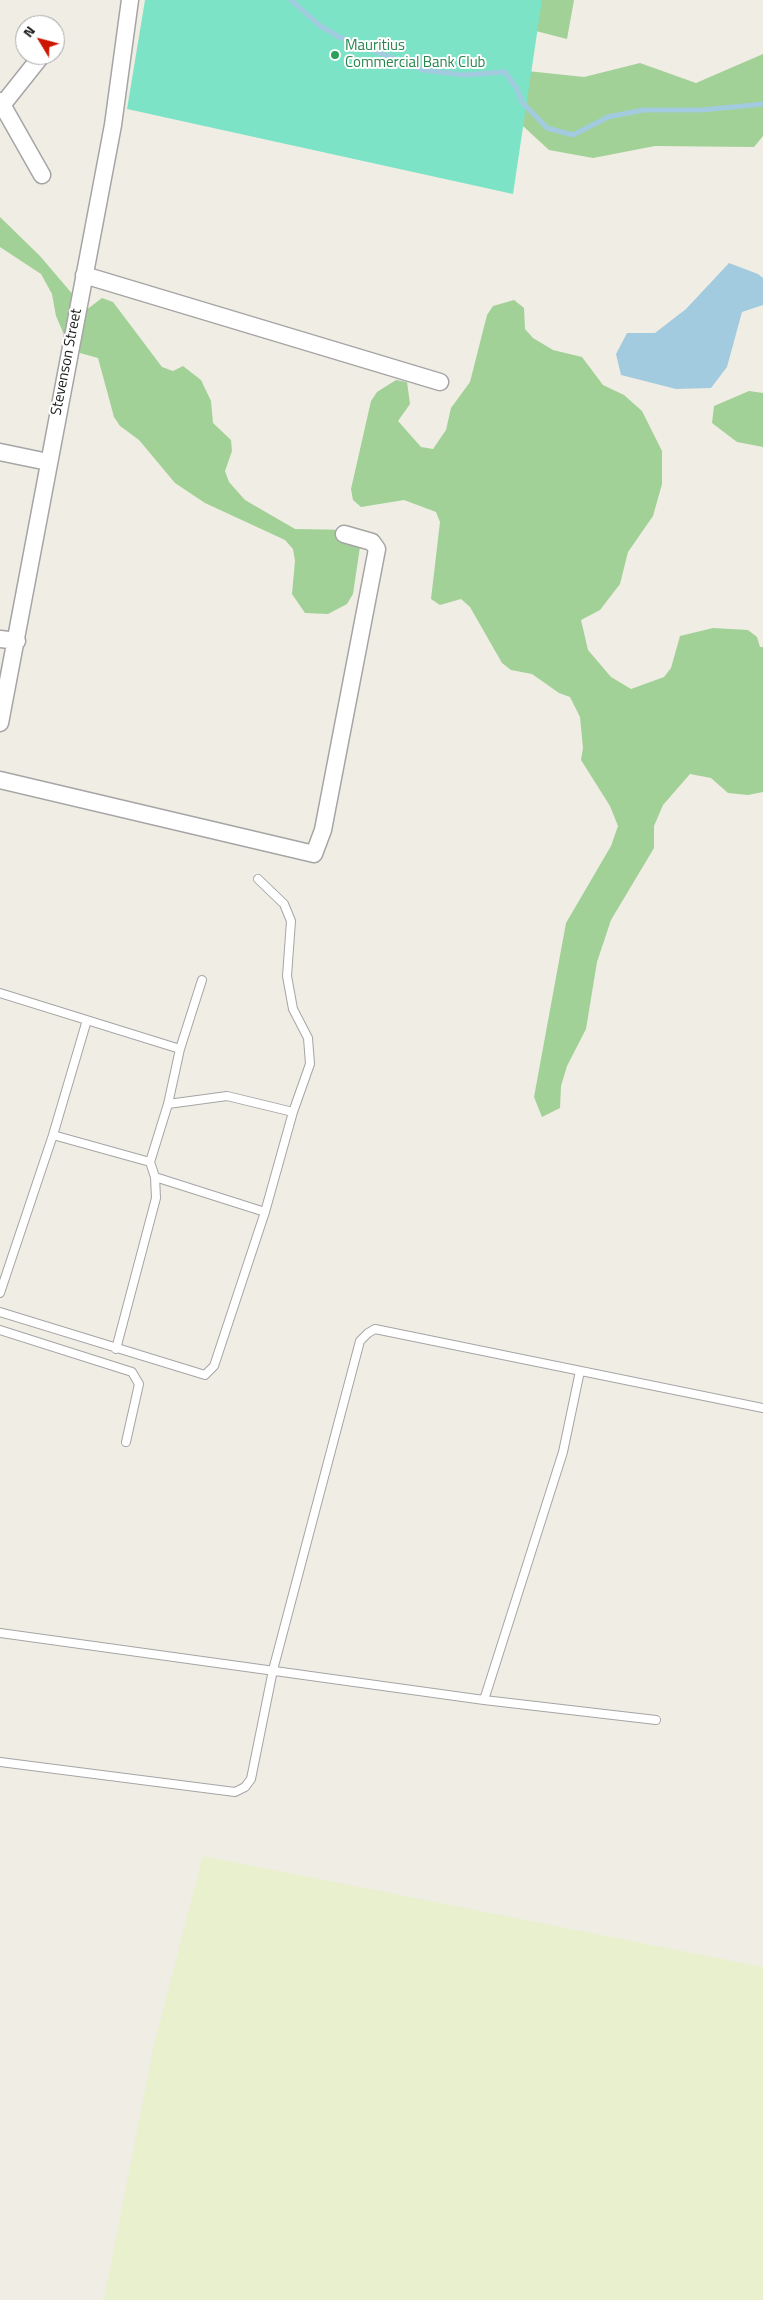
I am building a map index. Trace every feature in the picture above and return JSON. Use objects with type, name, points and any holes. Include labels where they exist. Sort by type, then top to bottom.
[{"type":"street","name":"Stevenson Street","points":[[0,723],[113,125],[130,0]]},
{"type":"street","points":[[33,65],[2,102],[42,175]]},
{"type":"street","points":[[84,275],[440,382]]},
{"type":"street","points":[[0,452],[48,462]]},
{"type":"street","points":[[0,780],[314,854],[323,830],[377,549],[372,542],[344,534]]},
{"type":"street","points":[[0,639],[16,641]]},
{"type":"lane","points":[[0,1312],[205,1375],[214,1366],[265,1212],[293,1112],[310,1064],[308,1038],[294,1009],[287,976],[291,921],[284,904],[258,880]]},
{"type":"lane","points":[[116,1349],[156,1198],[155,1177],[150,1162],[168,1104],[180,1048],[202,980]]},
{"type":"lane","points":[[0,993],[180,1048]]},
{"type":"lane","points":[[0,1292],[53,1135],[87,1020]]},
{"type":"lane","points":[[168,1104],[227,1096],[293,1112]]},
{"type":"lane","points":[[53,1135],[150,1162]]},
{"type":"lane","points":[[155,1177],[265,1212]]},
{"type":"lane","points":[[0,1762],[235,1792],[245,1787],[251,1779],[273,1670],[360,1341],[375,1329],[763,1408]]},
{"type":"lane","points":[[0,1330],[132,1372],[139,1384],[126,1442]]},
{"type":"lane","points":[[484,1700],[563,1452],[580,1371]]},
{"type":"lane","points":[[0,1633],[484,1700],[656,1720]]},
{"type":"green space","name":"Mauritius Commercial Bank Club","points":[[145,0],[542,0],[513,194],[127,109]]},
{"type":"green space","points":[[534,0],[574,0],[567,39],[528,29]]},
{"type":"green space","points":[[763,54],[763,136],[754,147],[655,146],[593,158],[549,150],[486,92],[527,71],[584,77],[640,63],[696,83]]},
{"type":"green space","points":[[0,217],[40,256],[86,310],[102,298],[113,302],[162,367],[173,371],[183,366],[201,380],[211,401],[213,423],[231,440],[232,451],[225,471],[229,482],[245,500],[295,529],[354,530],[361,540],[353,594],[347,604],[328,614],[305,613],[292,594],[295,561],[293,549],[285,540],[205,503],[175,483],[139,440],[120,426],[114,417],[98,358],[80,353],[65,337],[56,316],[52,294],[41,274],[0,247]]},
{"type":"green space","points":[[514,300],[524,308],[525,329],[533,338],[553,350],[582,357],[603,385],[624,395],[642,411],[662,451],[662,484],[653,516],[628,552],[620,584],[600,610],[581,620],[588,650],[611,677],[631,689],[664,677],[671,668],[680,636],[713,628],[748,630],[757,637],[760,647],[763,647],[763,792],[748,795],[728,793],[711,778],[690,774],[663,805],[654,826],[654,848],[611,920],[597,962],[586,1029],[567,1066],[561,1086],[560,1108],[542,1117],[534,1097],[566,923],[611,846],[618,826],[610,806],[581,760],[583,748],[580,717],[570,697],[559,693],[532,674],[511,670],[502,663],[470,607],[461,599],[440,605],[431,599],[440,522],[436,512],[404,500],[361,507],[353,500],[351,489],[371,401],[377,392],[396,380],[407,382],[410,404],[398,421],[421,447],[433,449],[446,430],[451,408],[470,382],[487,315],[493,306]]},
{"type":"green space","points":[[749,391],[763,393],[763,447],[737,442],[712,423],[714,406]]},
{"type":"green space","points":[[203,1856],[763,1967],[763,2300],[104,2300],[153,2049]]},
{"type":"water","points":[[729,263],[758,274],[763,278],[763,305],[742,312],[727,367],[711,388],[676,389],[621,375],[616,354],[627,333],[655,333],[686,309]]},
{"type":"waterway","points":[[291,0],[319,25],[339,37],[423,70],[464,75],[505,72],[517,89],[522,102],[547,128],[573,135],[608,117],[643,110],[702,110],[763,104]]},
{"type":"place","name":"Mauritius Commercial Bank Club","points":[[335,55]]}]
